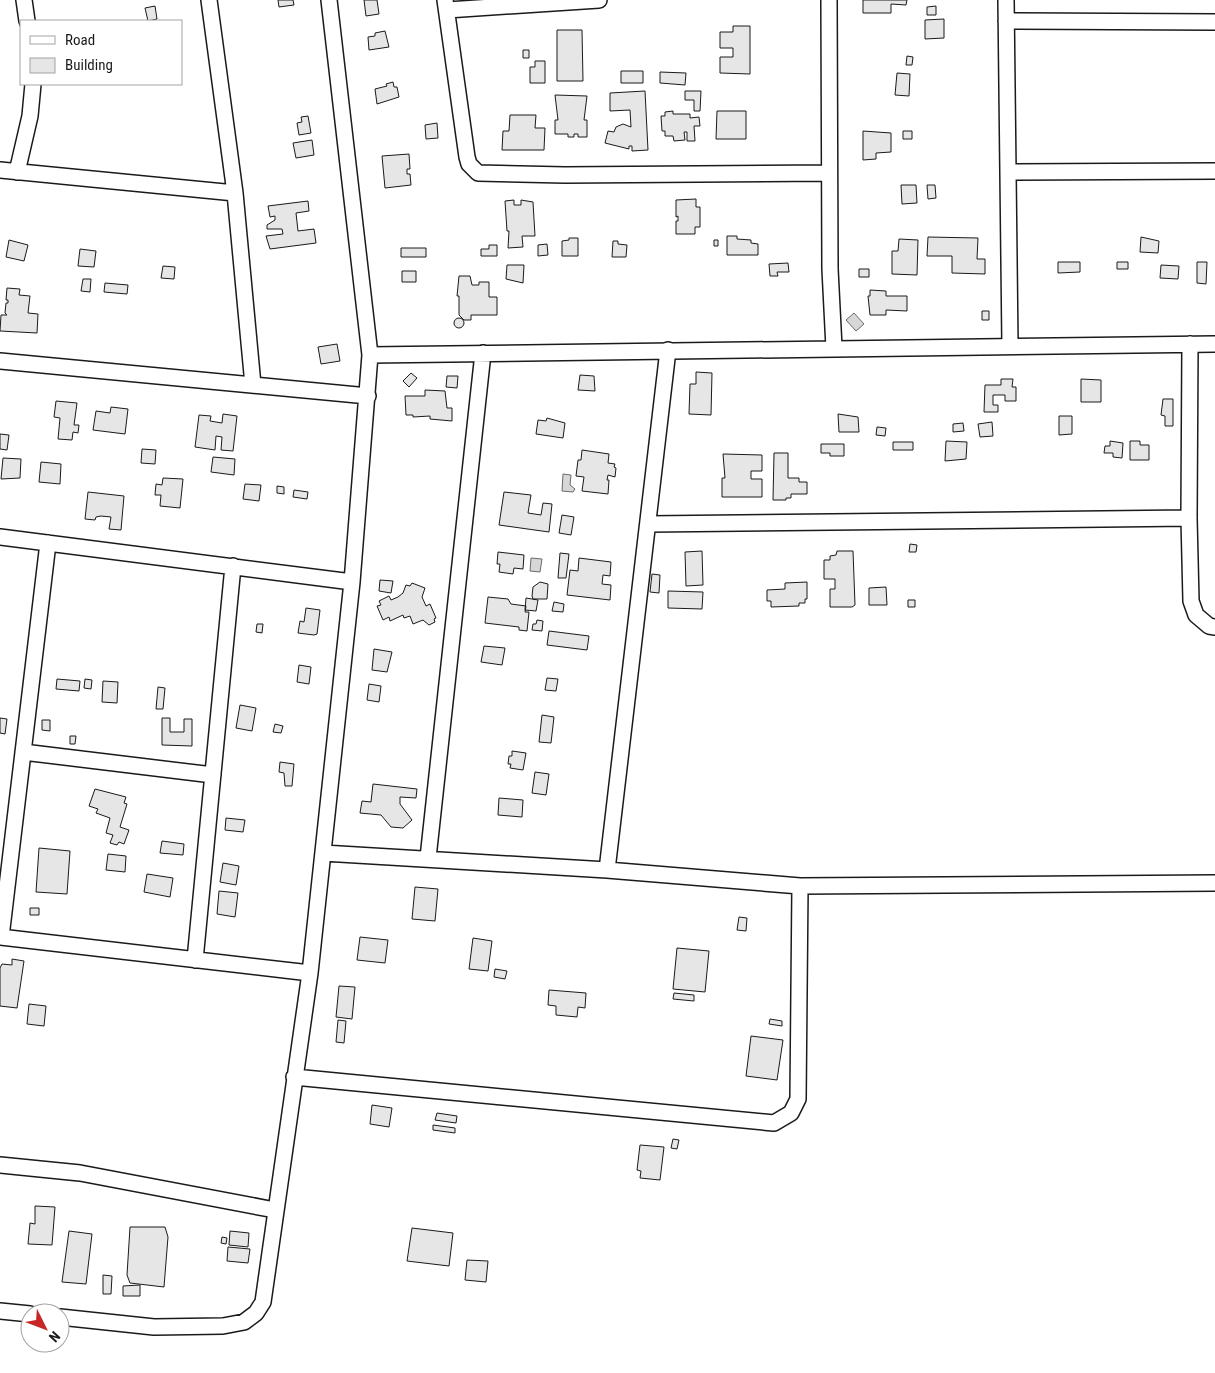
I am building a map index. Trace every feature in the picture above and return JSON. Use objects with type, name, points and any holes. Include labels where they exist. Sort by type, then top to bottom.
[{"type":"street","points":[[24,0],[27,20]]},
{"type":"street","points":[[209,0],[235,193],[253,385]]},
{"type":"street","points":[[70,1318],[154,1327],[224,1326],[244,1322],[256,1313],[263,1302],[310,973],[352,582],[368,396],[370,355],[328,0]]},
{"type":"street","points":[[599,0],[446,5],[466,157],[474,170],[482,174],[829,173]]},
{"type":"street","points":[[829,0],[829,173],[834,348]]},
{"type":"street","points":[[1006,0],[1010,346]]},
{"type":"street","points":[[1006,21],[1215,22]]},
{"type":"street","points":[[17,172],[30,116],[32,85]]},
{"type":"street","points":[[0,170],[235,193]]},
{"type":"street","points":[[1009,172],[1215,170]]},
{"type":"street","points":[[1190,344],[1189,518],[1193,609],[1202,621],[1215,626]]},
{"type":"street","points":[[370,355],[1215,344]]},
{"type":"street","points":[[606,870],[649,524],[668,350]]},
{"type":"street","points":[[428,858],[483,353]]},
{"type":"street","points":[[0,361],[368,396]]},
{"type":"street","points":[[649,524],[1189,518]]},
{"type":"street","points":[[0,538],[352,582]]},
{"type":"street","points":[[48,543],[1,937],[310,973]]},
{"type":"street","points":[[195,960],[234,566]]},
{"type":"street","points":[[23,752],[213,775]]},
{"type":"street","points":[[323,853],[606,870],[800,886],[1215,883]]},
{"type":"street","points":[[294,1077],[774,1123],[790,1113],[798,1099],[800,886]]},
{"type":"street","points":[[0,1164],[80,1173],[275,1210]]},
{"type":"street","points":[[0,1311],[20,1313]]},
{"type":"shaded area","points":[[854,313],[864,324],[856,331],[846,320]]},
{"type":"shaded area","points":[[563,474],[571,475],[570,485],[575,489],[573,492],[562,491]]},
{"type":"shaded area","points":[[531,558],[542,559],[540,572],[530,571]]},
{"type":"building","points":[[278,0],[293,0],[294,5],[279,7]]},
{"type":"building","points":[[364,0],[377,0],[379,14],[366,16]]},
{"type":"building","points":[[863,0],[907,0],[906,5],[891,4],[891,13],[863,13]]},
{"type":"building","points":[[155,6],[157,19],[148,20],[145,8]]},
{"type":"building","points":[[936,6],[936,15],[927,15],[927,7]]},
{"type":"building","points":[[944,19],[944,38],[925,39],[925,20]]},
{"type":"building","points":[[733,26],[750,26],[750,74],[720,73],[720,57],[733,57],[733,48],[720,48],[720,32],[733,32]]},
{"type":"building","points":[[557,30],[582,30],[583,81],[557,81]]},
{"type":"building","points":[[385,31],[389,47],[369,50],[368,37]]},
{"type":"building","points":[[523,50],[529,50],[529,58],[523,58]]},
{"type":"building","points":[[907,56],[913,57],[912,65],[906,65]]},
{"type":"building","points":[[535,61],[545,61],[545,83],[530,83],[530,67],[535,67]]},
{"type":"building","points":[[621,71],[643,71],[643,83],[621,83]]},
{"type":"building","points":[[660,72],[686,73],[685,85],[660,83]]},
{"type":"building","points":[[897,73],[910,74],[909,96],[895,95]]},
{"type":"building","points":[[393,82],[394,87],[397,87],[399,97],[377,104],[375,89],[387,86],[386,84]]},
{"type":"building","points":[[645,91],[648,150],[632,151],[632,146],[629,146],[629,149],[605,143],[608,131],[614,132],[616,127],[623,124],[631,127],[630,110],[610,111],[610,93]]},
{"type":"building","points":[[685,91],[701,91],[700,111],[694,111],[694,100],[685,100]]},
{"type":"building","points":[[555,95],[587,96],[584,120],[587,120],[587,137],[578,137],[578,134],[574,134],[574,137],[568,137],[568,134],[555,134],[555,120],[558,120]]},
{"type":"building","points":[[673,111],[673,114],[690,114],[690,118],[699,117],[700,126],[694,126],[695,141],[687,141],[687,132],[684,132],[685,140],[674,141],[673,136],[665,136],[665,131],[662,131],[661,116],[665,116],[665,112]]},
{"type":"building","points":[[717,111],[746,111],[746,139],[716,139]]},
{"type":"building","points":[[510,115],[536,115],[535,128],[545,128],[544,150],[502,150],[503,131],[509,131]]},
{"type":"building","points":[[308,116],[311,133],[299,135],[297,123],[302,122],[301,117]]},
{"type":"building","points":[[437,123],[438,138],[426,139],[425,125]]},
{"type":"building","points":[[863,131],[891,133],[891,152],[876,153],[876,159],[863,160]]},
{"type":"building","points":[[903,131],[912,131],[912,139],[903,139]]},
{"type":"building","points":[[312,140],[314,155],[296,158],[293,143]]},
{"type":"building","points":[[409,154],[410,169],[407,169],[407,174],[410,174],[411,185],[385,188],[382,156]]},
{"type":"building","points":[[901,185],[916,185],[917,203],[902,204]]},
{"type":"building","points":[[927,185],[935,185],[936,198],[928,199]]},
{"type":"building","points":[[696,199],[696,207],[700,207],[700,227],[695,227],[695,234],[676,234],[678,216],[676,217],[676,200]]},
{"type":"building","points":[[514,200],[514,205],[521,205],[521,200],[533,202],[535,236],[522,236],[523,247],[508,248],[509,231],[507,231],[505,201]]},
{"type":"building","points":[[308,201],[309,211],[296,213],[298,231],[314,229],[316,243],[270,249],[266,236],[283,234],[282,229],[267,229],[267,225],[275,220],[275,216],[270,217],[268,206]]},
{"type":"building","points":[[727,236],[737,236],[737,239],[751,240],[751,243],[758,244],[758,255],[727,255]]},
{"type":"building","points":[[928,237],[978,238],[977,259],[985,259],[985,274],[952,273],[952,256],[927,256]]},
{"type":"building","points":[[1141,237],[1159,241],[1158,253],[1140,252]]},
{"type":"building","points":[[569,238],[578,238],[578,256],[562,256],[562,241],[569,240]]},
{"type":"building","points":[[899,239],[918,240],[917,275],[892,274],[892,251],[898,251]]},
{"type":"building","points":[[9,240],[28,245],[24,261],[6,257]]},
{"type":"building","points":[[714,240],[718,240],[718,246],[714,246]]},
{"type":"building","points":[[613,241],[618,241],[618,244],[627,245],[626,257],[612,257]]},
{"type":"building","points":[[547,244],[548,255],[538,256],[538,245]]},
{"type":"building","points":[[489,245],[497,245],[497,256],[481,256],[481,249],[489,249]]},
{"type":"building","points":[[401,248],[426,248],[426,257],[401,257]]},
{"type":"building","points":[[80,249],[96,251],[94,267],[78,266]]},
{"type":"building","points":[[1058,262],[1080,262],[1080,272],[1058,273]]},
{"type":"building","points":[[1117,262],[1128,262],[1128,269],[1117,269]]},
{"type":"building","points":[[1197,262],[1207,262],[1206,284],[1197,283]]},
{"type":"building","points":[[788,263],[789,272],[777,272],[778,276],[770,276],[769,264]]},
{"type":"building","points":[[507,265],[524,265],[523,283],[506,279]]},
{"type":"building","points":[[1161,265],[1179,266],[1178,279],[1160,278]]},
{"type":"building","points":[[163,266],[175,267],[174,279],[161,278]]},
{"type":"building","points":[[859,269],[869,269],[869,277],[859,277]]},
{"type":"building","points":[[402,271],[416,271],[416,282],[402,282]]},
{"type":"building","points":[[459,276],[470,276],[472,285],[479,285],[479,282],[489,282],[489,297],[497,297],[497,315],[471,315],[471,320],[464,320],[459,315],[459,296],[457,296]]},
{"type":"building","points":[[83,279],[91,279],[90,292],[81,291]]},
{"type":"building","points":[[105,283],[128,285],[127,294],[104,292]]},
{"type":"building","points":[[7,288],[20,289],[19,295],[30,296],[28,313],[38,314],[37,333],[0,331],[1,315],[7,315],[5,313],[6,303],[8,303],[8,300],[6,300]]},
{"type":"building","points":[[870,290],[886,291],[886,296],[907,296],[907,311],[886,310],[886,315],[870,315],[868,296],[870,296]]},
{"type":"building","points":[[982,311],[989,311],[989,320],[982,320]]},
{"type":"building","points":[[457,318],[461,318],[464,323],[463,327],[457,328],[454,325],[454,321]]},
{"type":"building","points":[[337,344],[340,361],[321,364],[318,347]]},
{"type":"building","points":[[696,372],[712,373],[711,415],[689,414],[690,384],[696,384]]},
{"type":"building","points":[[411,373],[417,378],[409,387],[403,381]]},
{"type":"building","points":[[580,375],[594,376],[595,391],[578,390]]},
{"type":"building","points":[[447,376],[458,376],[457,388],[446,387]]},
{"type":"building","points":[[1001,379],[1013,379],[1012,387],[1016,387],[1016,401],[1005,401],[1005,395],[993,395],[993,405],[998,405],[998,412],[984,412],[985,385],[1001,385]]},
{"type":"building","points":[[1081,379],[1101,380],[1101,402],[1081,402]]},
{"type":"building","points":[[425,390],[445,391],[447,408],[452,408],[452,421],[430,419],[430,416],[413,417],[413,415],[406,415],[405,396],[425,396]]},
{"type":"building","points":[[1163,399],[1173,399],[1173,426],[1165,426],[1165,416],[1161,415]]},
{"type":"building","points":[[56,401],[77,403],[74,425],[79,425],[78,433],[73,432],[72,440],[58,439],[60,418],[54,417]]},
{"type":"building","points":[[111,407],[128,409],[125,434],[93,430],[96,411],[110,413]]},
{"type":"building","points":[[223,414],[237,416],[233,451],[221,450],[222,437],[216,436],[215,450],[195,447],[199,415],[211,416],[210,421],[222,423]]},
{"type":"building","points":[[838,414],[858,417],[859,432],[839,432]]},
{"type":"building","points":[[1059,416],[1072,416],[1072,434],[1059,435]]},
{"type":"building","points":[[547,418],[565,423],[563,438],[536,434],[538,420],[546,421]]},
{"type":"building","points":[[992,422],[993,436],[980,437],[978,424]]},
{"type":"building","points":[[963,423],[964,431],[953,432],[953,424]]},
{"type":"building","points":[[877,427],[886,428],[885,436],[876,435]]},
{"type":"building","points":[[0,434],[9,435],[7,450],[0,449]]},
{"type":"building","points":[[946,441],[967,442],[966,459],[945,461]]},
{"type":"building","points":[[1110,441],[1123,443],[1122,458],[1113,457],[1113,453],[1104,453],[1105,446],[1110,446]]},
{"type":"building","points":[[1130,441],[1140,441],[1140,445],[1149,445],[1149,460],[1130,460]]},
{"type":"building","points":[[893,442],[913,442],[913,450],[893,450]]},
{"type":"building","points":[[821,444],[844,444],[844,456],[830,456],[830,453],[821,453]]},
{"type":"building","points":[[142,449],[156,450],[155,464],[141,463]]},
{"type":"building","points":[[582,450],[609,454],[608,463],[615,464],[615,477],[608,475],[608,494],[582,491],[584,477],[576,476],[578,460],[581,460]]},
{"type":"building","points":[[774,453],[788,453],[788,478],[799,478],[799,482],[807,482],[807,494],[791,494],[791,498],[786,498],[786,500],[773,500]]},
{"type":"building","points":[[723,454],[762,455],[762,471],[751,471],[751,479],[762,479],[762,497],[722,497],[722,478],[725,478]]},
{"type":"building","points":[[213,457],[235,459],[234,475],[211,472]]},
{"type":"building","points":[[3,458],[21,459],[20,478],[1,479]]},
{"type":"building","points":[[41,462],[61,464],[60,484],[39,482]]},
{"type":"building","points":[[163,478],[183,479],[180,508],[160,506],[161,495],[155,495],[156,484],[162,485]]},
{"type":"building","points":[[245,484],[261,485],[259,501],[243,499]]},
{"type":"building","points":[[277,486],[284,487],[284,494],[277,493]]},
{"type":"building","points":[[294,490],[308,492],[307,499],[293,497]]},
{"type":"building","points":[[88,492],[124,496],[121,530],[109,529],[111,517],[101,516],[96,517],[95,520],[85,519]]},
{"type":"building","points":[[504,492],[531,495],[528,513],[541,515],[543,503],[552,504],[549,532],[499,525]]},
{"type":"building","points":[[562,515],[574,517],[571,535],[559,533]]},
{"type":"building","points":[[910,544],[917,545],[916,552],[909,552]]},
{"type":"building","points":[[702,551],[703,585],[686,586],[685,552]]},
{"type":"building","points":[[837,551],[853,551],[855,605],[852,607],[830,607],[830,589],[835,589],[835,579],[824,579],[824,560],[830,560],[830,556],[836,555]]},
{"type":"building","points":[[498,552],[524,555],[523,569],[514,568],[513,574],[499,572],[500,564],[497,564]]},
{"type":"building","points":[[560,553],[569,554],[566,578],[558,578]]},
{"type":"building","points":[[579,558],[611,562],[610,576],[603,575],[602,584],[611,585],[610,600],[567,595],[570,570],[578,571]]},
{"type":"building","points":[[652,574],[660,575],[659,593],[650,592]]},
{"type":"building","points":[[380,580],[393,581],[391,593],[379,591]]},
{"type":"building","points":[[540,582],[548,584],[547,599],[533,599],[533,587]]},
{"type":"building","points":[[807,582],[807,599],[805,599],[805,603],[799,603],[799,606],[771,607],[771,601],[767,601],[767,590],[785,589],[785,583]]},
{"type":"building","points":[[412,583],[425,588],[422,597],[426,606],[430,604],[436,618],[434,619],[435,622],[429,625],[423,620],[413,624],[410,616],[404,618],[403,615],[390,621],[389,617],[383,620],[377,606],[381,605],[379,601],[389,596],[391,600],[398,597],[403,593],[406,585],[410,586]]},
{"type":"building","points":[[886,587],[887,605],[869,605],[869,588]]},
{"type":"building","points":[[668,591],[703,592],[702,609],[668,608]]},
{"type":"building","points":[[488,597],[508,599],[511,604],[526,606],[525,612],[529,612],[527,631],[519,630],[519,627],[485,623]]},
{"type":"building","points":[[526,598],[538,600],[536,611],[525,610]]},
{"type":"building","points":[[908,600],[915,600],[915,607],[908,607]]},
{"type":"building","points":[[554,602],[564,604],[563,612],[552,611]]},
{"type":"building","points":[[306,608],[320,610],[317,634],[298,633],[300,621],[304,622]]},
{"type":"building","points":[[537,620],[543,621],[542,631],[532,630],[533,624],[536,624]]},
{"type":"building","points":[[257,624],[263,624],[262,633],[256,632]]},
{"type":"building","points":[[549,631],[589,636],[587,650],[547,645]]},
{"type":"building","points":[[484,646],[505,648],[502,665],[481,662]]},
{"type":"building","points":[[374,649],[392,652],[387,672],[372,670]]},
{"type":"building","points":[[299,665],[311,667],[309,684],[297,682]]},
{"type":"building","points":[[547,678],[558,679],[556,691],[545,690]]},
{"type":"building","points":[[57,679],[80,681],[79,691],[56,689]]},
{"type":"building","points":[[85,679],[92,680],[91,689],[84,688]]},
{"type":"building","points":[[103,681],[118,682],[117,703],[102,702]]},
{"type":"building","points":[[369,684],[381,686],[379,702],[367,700]]},
{"type":"building","points":[[158,687],[165,688],[163,709],[156,709]]},
{"type":"building","points":[[240,705],[256,708],[252,731],[236,728]]},
{"type":"building","points":[[542,715],[554,717],[551,743],[539,742]]},
{"type":"building","points":[[0,718],[7,719],[5,734],[0,733]]},
{"type":"building","points":[[162,718],[170,718],[170,732],[184,732],[184,719],[192,719],[192,746],[162,745]]},
{"type":"building","points":[[42,720],[50,720],[50,731],[42,730]]},
{"type":"building","points":[[275,724],[283,726],[281,733],[273,732]]},
{"type":"building","points":[[70,736],[76,736],[75,744],[70,744]]},
{"type":"building","points":[[512,751],[526,753],[523,770],[510,768],[511,764],[508,764]]},
{"type":"building","points":[[280,762],[294,764],[292,786],[285,786],[284,773],[279,772]]},
{"type":"building","points":[[535,772],[549,774],[546,795],[532,793]]},
{"type":"building","points":[[373,784],[417,789],[416,798],[400,797],[400,804],[412,820],[403,828],[391,827],[381,815],[360,813],[362,801],[371,802]]},
{"type":"building","points":[[95,789],[126,797],[124,803],[127,804],[120,827],[129,830],[124,844],[119,842],[117,845],[110,843],[113,835],[106,833],[110,818],[96,813],[98,809],[89,806]]},
{"type":"building","points":[[499,798],[523,800],[522,817],[498,815]]},
{"type":"building","points":[[226,818],[245,820],[243,832],[225,830]]},
{"type":"building","points":[[162,841],[184,844],[183,855],[160,853]]},
{"type":"building","points":[[39,848],[70,851],[67,894],[36,892]]},
{"type":"building","points":[[108,854],[126,856],[125,872],[106,870]]},
{"type":"building","points":[[223,863],[239,866],[236,885],[220,882]]},
{"type":"building","points":[[147,874],[173,878],[170,897],[144,892]]},
{"type":"building","points":[[415,887],[438,889],[435,921],[412,919]]},
{"type":"building","points":[[219,891],[238,893],[235,917],[217,914]]},
{"type":"building","points":[[30,908],[39,908],[39,915],[30,915]]},
{"type":"building","points":[[739,917],[747,918],[746,931],[737,930]]},
{"type":"building","points":[[360,937],[388,940],[385,963],[357,960]]},
{"type":"building","points":[[473,938],[492,941],[488,971],[469,969]]},
{"type":"building","points":[[677,948],[709,951],[705,992],[673,989]]},
{"type":"building","points":[[12,959],[24,961],[17,1008],[0,1006],[0,968],[2,964],[12,965]]},
{"type":"building","points":[[495,969],[507,971],[505,979],[494,977]]},
{"type":"building","points":[[339,986],[355,987],[352,1019],[336,1017]]},
{"type":"building","points":[[549,990],[586,993],[585,1008],[578,1007],[577,1017],[556,1015],[556,1006],[548,1005]]},
{"type":"building","points":[[674,993],[694,995],[694,1001],[673,999]]},
{"type":"building","points":[[29,1004],[46,1006],[44,1026],[27,1024]]},
{"type":"building","points":[[770,1019],[782,1021],[782,1026],[769,1024]]},
{"type":"building","points":[[338,1020],[346,1021],[344,1043],[336,1042]]},
{"type":"building","points":[[751,1036],[783,1040],[777,1080],[746,1076]]},
{"type":"building","points":[[372,1105],[392,1108],[389,1127],[370,1124]]},
{"type":"building","points":[[437,1113],[457,1116],[456,1123],[435,1120]]},
{"type":"building","points":[[433,1125],[455,1128],[455,1133],[433,1130]]},
{"type":"building","points":[[673,1139],[679,1140],[677,1149],[671,1148]]},
{"type":"building","points":[[640,1145],[664,1147],[660,1180],[640,1178],[641,1171],[637,1170]]},
{"type":"building","points":[[35,1206],[55,1207],[52,1245],[28,1244],[30,1223],[35,1224]]},
{"type":"building","points":[[130,1227],[165,1227],[168,1237],[164,1287],[130,1283],[127,1275]]},
{"type":"building","points":[[412,1228],[453,1233],[449,1266],[407,1261]]},
{"type":"building","points":[[69,1231],[92,1234],[86,1284],[62,1282]]},
{"type":"building","points":[[230,1231],[249,1233],[248,1247],[229,1245]]},
{"type":"building","points":[[222,1237],[227,1238],[226,1244],[221,1243]]},
{"type":"building","points":[[228,1247],[250,1249],[248,1263],[227,1261]]},
{"type":"building","points":[[467,1260],[488,1261],[486,1282],[465,1280]]},
{"type":"building","points":[[103,1275],[112,1276],[111,1294],[103,1294]]},
{"type":"building","points":[[140,1285],[140,1296],[123,1296],[123,1286]]}]
